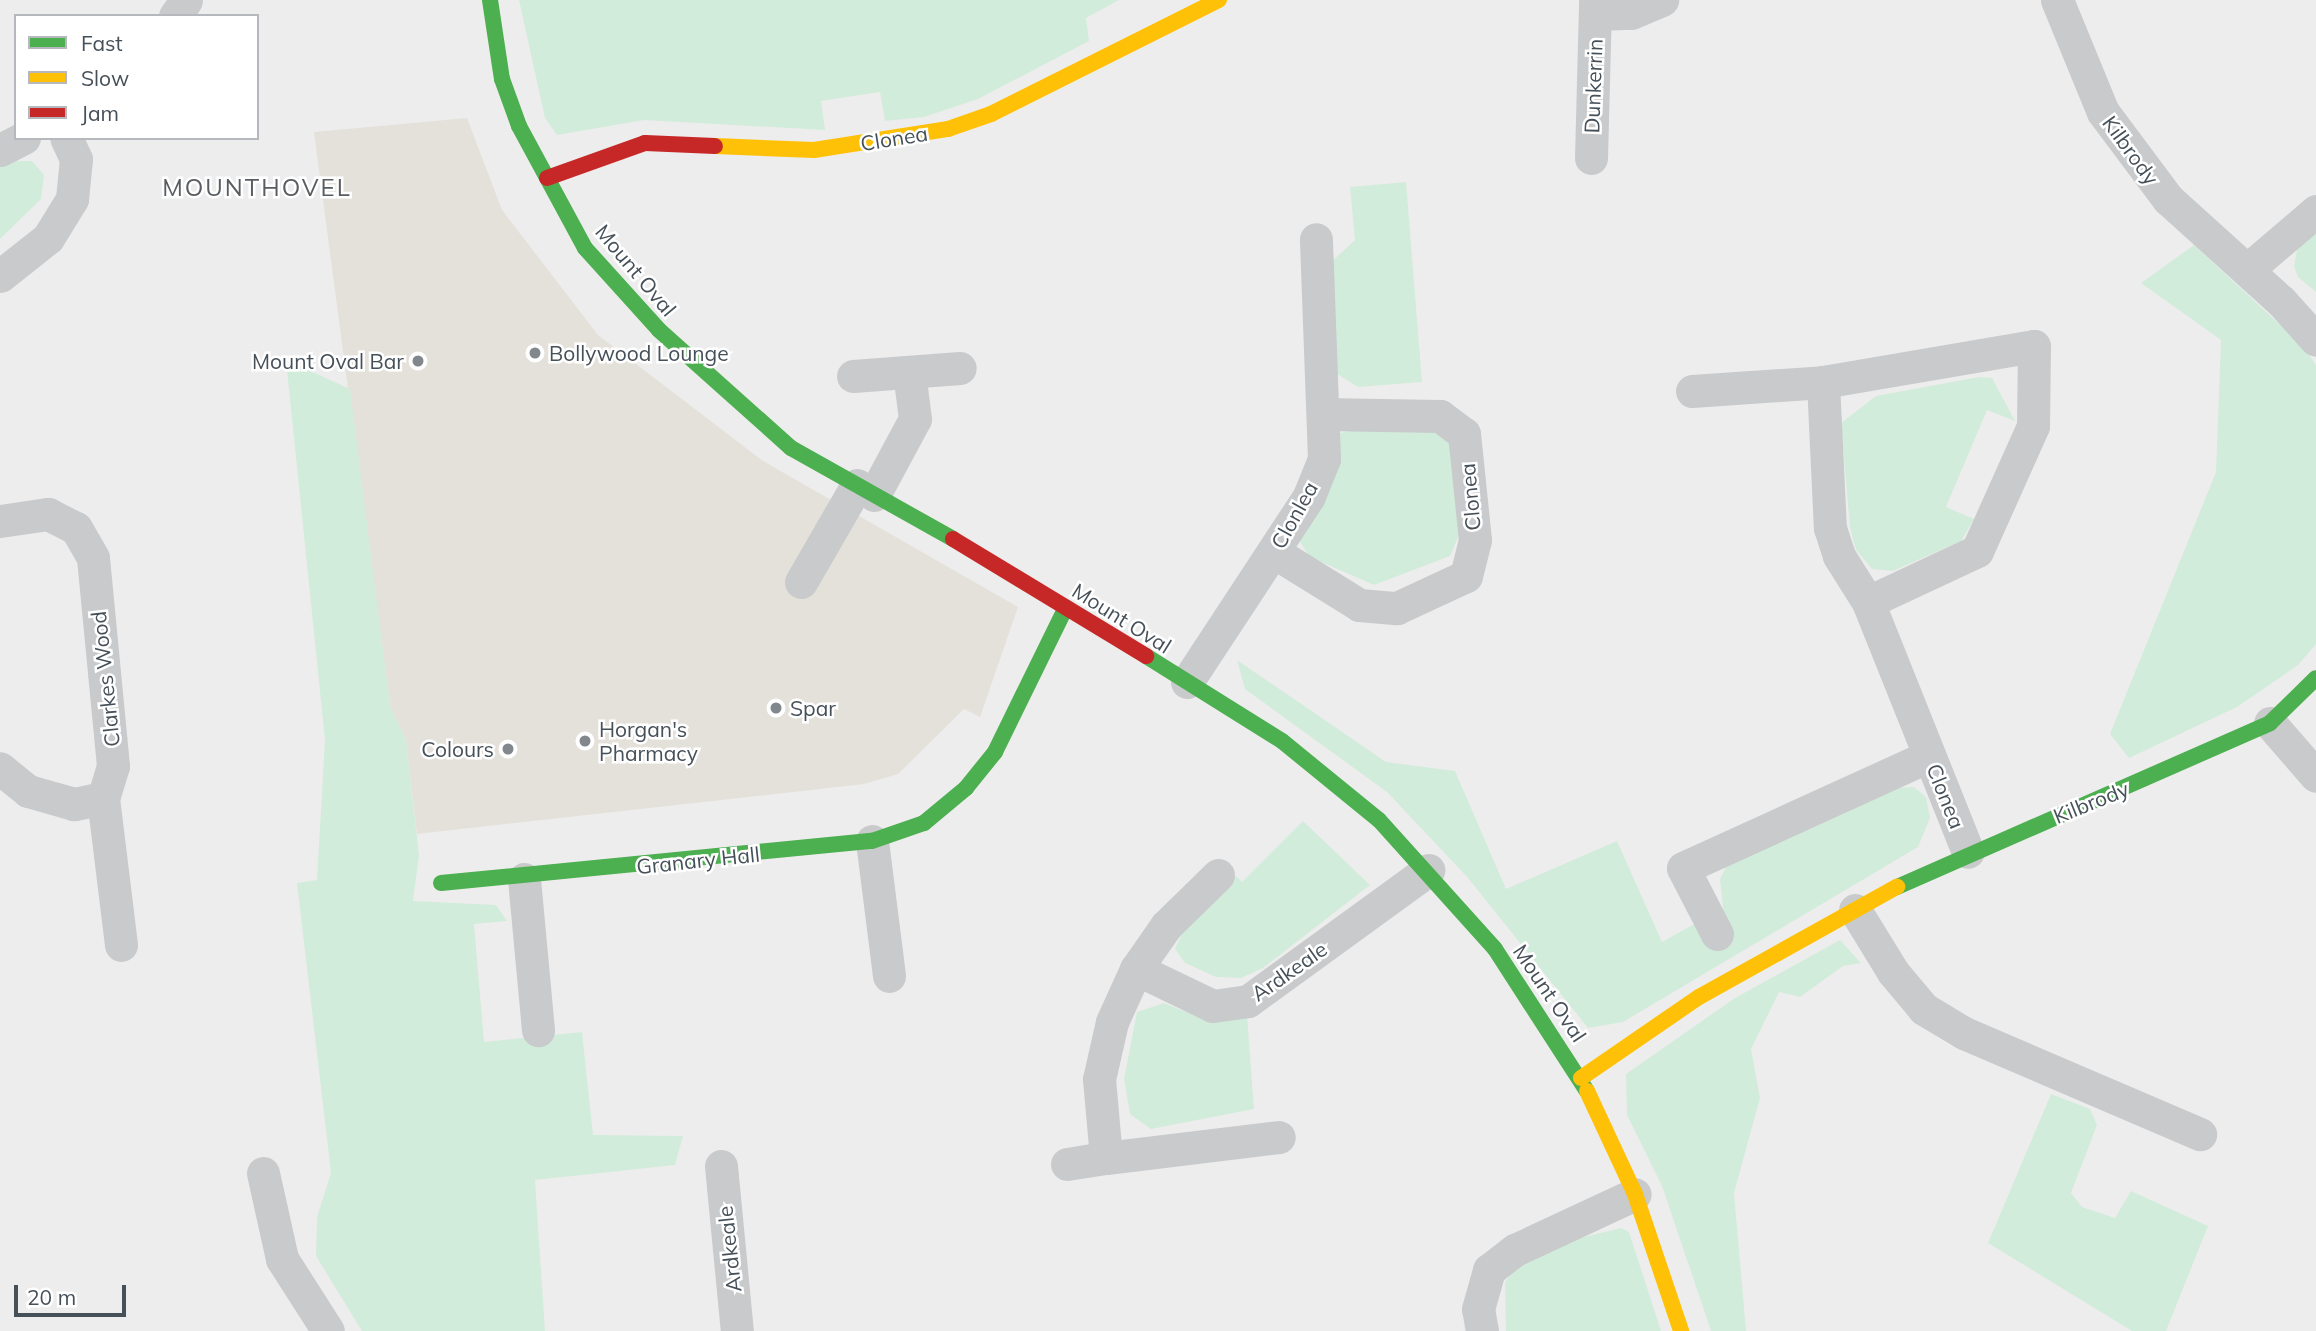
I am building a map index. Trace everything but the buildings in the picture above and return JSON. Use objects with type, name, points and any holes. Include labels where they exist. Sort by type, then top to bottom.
[{"type":"street","name":"Mount Oval","points":[[490,0],[502,79],[547,178],[586,248],[659,330],[790,448],[1066,607],[1282,741],[1379,820],[1428,870],[1495,949],[1581,1078],[1635,1194],[1681,1331]]},
{"type":"street","name":"Clonea","points":[[547,178],[645,143],[814,150],[948,129],[991,114],[1219,0]]},
{"type":"street","name":"Dunkerrin","points":[[1591,158],[1596,7],[1631,13],[1662,0]]},
{"type":"street","name":"Kilbrody","points":[[2057,0],[2103,112],[2168,199],[2247,270],[2316,340]]},
{"type":"street","points":[[0,149],[20,140]]},
{"type":"street","points":[[0,276],[48,238],[72,199],[76,159],[67,140]]},
{"type":"street","points":[[2247,270],[2316,211]]},
{"type":"street","name":"Clonlea","points":[[1187,682],[1309,496],[1324,459],[1316,239]]},
{"type":"street","points":[[1692,391],[1823,382],[2034,346],[2033,426],[1977,551],[1868,603]]},
{"type":"street","points":[[853,376],[960,368]]},
{"type":"street","points":[[800,582],[915,419],[909,372]]},
{"type":"street","name":"Clonea","points":[[1823,382],[1830,528],[1839,556],[1868,603],[1968,852]]},
{"type":"street","name":"Clonea","points":[[1274,552],[1359,606],[1398,608],[1466,576],[1475,540],[1464,434],[1440,416],[1323,414]]},
{"type":"street","name":"Clarkes Wood","points":[[0,521],[48,514],[76,528],[93,558],[113,766],[103,798]]},
{"type":"street","name":"Granary Hall","points":[[441,883],[524,879],[872,841],[924,823],[966,788],[995,752],[1066,607]]},
{"type":"street","name":"Kilbrody","points":[[1581,1078],[1699,997],[1968,852],[2195,760],[2270,723],[2316,678]]},
{"type":"street","points":[[2270,723],[2316,776]]},
{"type":"street","points":[[1717,934],[1683,868],[1929,755]]},
{"type":"street","points":[[0,768],[28,791],[74,804],[103,798],[121,945]]},
{"type":"street","points":[[872,841],[889,975]]},
{"type":"street","name":"Ardkeale","points":[[1136,969],[1213,1006],[1248,1001],[1428,870]]},
{"type":"street","points":[[1106,1158],[1099,1079],[1112,1022],[1136,969],[1166,926],[1218,875]]},
{"type":"street","points":[[524,879],[538,1030]]},
{"type":"street","points":[[1855,911],[1893,972],[1924,1009],[1964,1033],[2200,1134]]},
{"type":"street","points":[[1067,1164],[1279,1137]]},
{"type":"street","name":"Ardkeale","points":[[721,1166],[737,1331]]},
{"type":"street","points":[[264,1173],[282,1259],[328,1331]]},
{"type":"street","points":[[1482,1331],[1478,1309],[1489,1270],[1515,1250],[1635,1194]]},
{"type":"shaded area","points":[[467,118],[502,210],[598,335],[763,461],[1018,607],[980,717],[964,709],[898,774],[864,784],[417,834],[406,740],[390,706],[314,132]]},
{"type":"green space","points":[[519,0],[1119,0],[1086,18],[1089,41],[978,99],[924,117],[885,121],[880,92],[821,101],[825,130],[644,120],[557,135],[545,118]]},
{"type":"green space","points":[[8,161],[32,161],[44,175],[41,199],[0,239],[0,166]]},
{"type":"green space","points":[[1406,182],[1422,382],[1358,387],[1334,372],[1329,264],[1355,240],[1350,187]]},
{"type":"green space","points":[[2316,226],[2316,292],[2298,277],[2294,266],[2298,245]]},
{"type":"green space","points":[[2194,245],[2304,347],[2316,365],[2316,644],[2298,665],[2237,707],[2129,758],[2110,734],[2216,472],[2221,340],[2141,283]]},
{"type":"green space","points":[[286,360],[350,389],[390,706],[406,740],[419,855],[413,901],[496,905],[507,921],[474,924],[484,1042],[582,1032],[593,1135],[683,1136],[675,1165],[535,1180],[545,1331],[362,1331],[316,1256],[317,1217],[331,1173],[297,883],[317,880],[325,740]]},
{"type":"green space","points":[[1979,377],[1992,378],[2015,421],[1987,410],[1946,507],[1974,519],[1961,541],[1893,571],[1872,569],[1856,550],[1850,528],[1841,423],[1876,396]]},
{"type":"green space","points":[[1425,424],[1454,442],[1460,533],[1450,556],[1374,585],[1310,557],[1296,536],[1329,475],[1340,433],[1374,425]]},
{"type":"green space","points":[[1237,660],[1386,762],[1455,771],[1506,889],[1617,841],[1662,942],[1723,908],[1720,879],[1726,867],[1749,850],[1891,788],[1914,787],[1926,797],[1930,818],[1918,847],[1623,1022],[1588,1028],[1468,878],[1387,792],[1245,689]]},
{"type":"green space","points":[[1303,821],[1370,885],[1263,968],[1241,978],[1216,977],[1185,963],[1175,949],[1184,929],[1236,876],[1242,882]]},
{"type":"green space","points":[[1840,940],[1861,963],[1843,966],[1800,997],[1779,992],[1751,1049],[1760,1098],[1734,1193],[1746,1331],[1711,1331],[1662,1186],[1627,1115],[1626,1074],[1735,998]]},
{"type":"green space","points":[[1164,1003],[1199,1017],[1247,1015],[1254,1109],[1151,1129],[1130,1114],[1124,1079],[1137,1012]]},
{"type":"green space","points":[[2051,1094],[2090,1109],[2097,1125],[2071,1193],[2082,1207],[2115,1218],[2131,1191],[2208,1226],[2166,1331],[2132,1331],[1988,1243]]},
{"type":"green space","points":[[1621,1228],[1629,1232],[1661,1331],[1506,1331],[1505,1282],[1518,1264],[1576,1239]]},
{"type":"traffic: fast","points":[[490,0],[502,79],[519,126],[585,248],[659,330],[791,448],[953,539]]},
{"type":"traffic: fast","points":[[441,883],[872,841],[924,823],[966,788],[995,752],[1066,607]]},
{"type":"traffic: fast","points":[[1146,656],[1282,741],[1379,820],[1495,949],[1587,1091]]},
{"type":"traffic: fast","points":[[1897,887],[2270,723],[2316,678]]},
{"type":"traffic: slow","points":[[715,146],[814,150],[948,129],[991,114],[1219,0]]},
{"type":"traffic: slow","points":[[1581,1078],[1699,997],[1897,887]]},
{"type":"traffic: slow","points":[[1587,1091],[1635,1194],[1681,1331]]},
{"type":"traffic: jam","points":[[547,178],[645,143],[715,146]]},
{"type":"traffic: jam","points":[[953,539],[1146,656]]},
{"type":"place","name":"Bollywood Lounge","points":[[535,353]]},
{"type":"place","name":"Mount Oval Bar","points":[[418,361]]},
{"type":"place","name":"Spar","points":[[776,708]]},
{"type":"place","name":"Horgan's Pharmacy","points":[[585,741]]},
{"type":"place","name":"Colours","points":[[508,749]]},
{"type":"district","name":"MOUNTHOVEL","points":[[257,188]]}]
